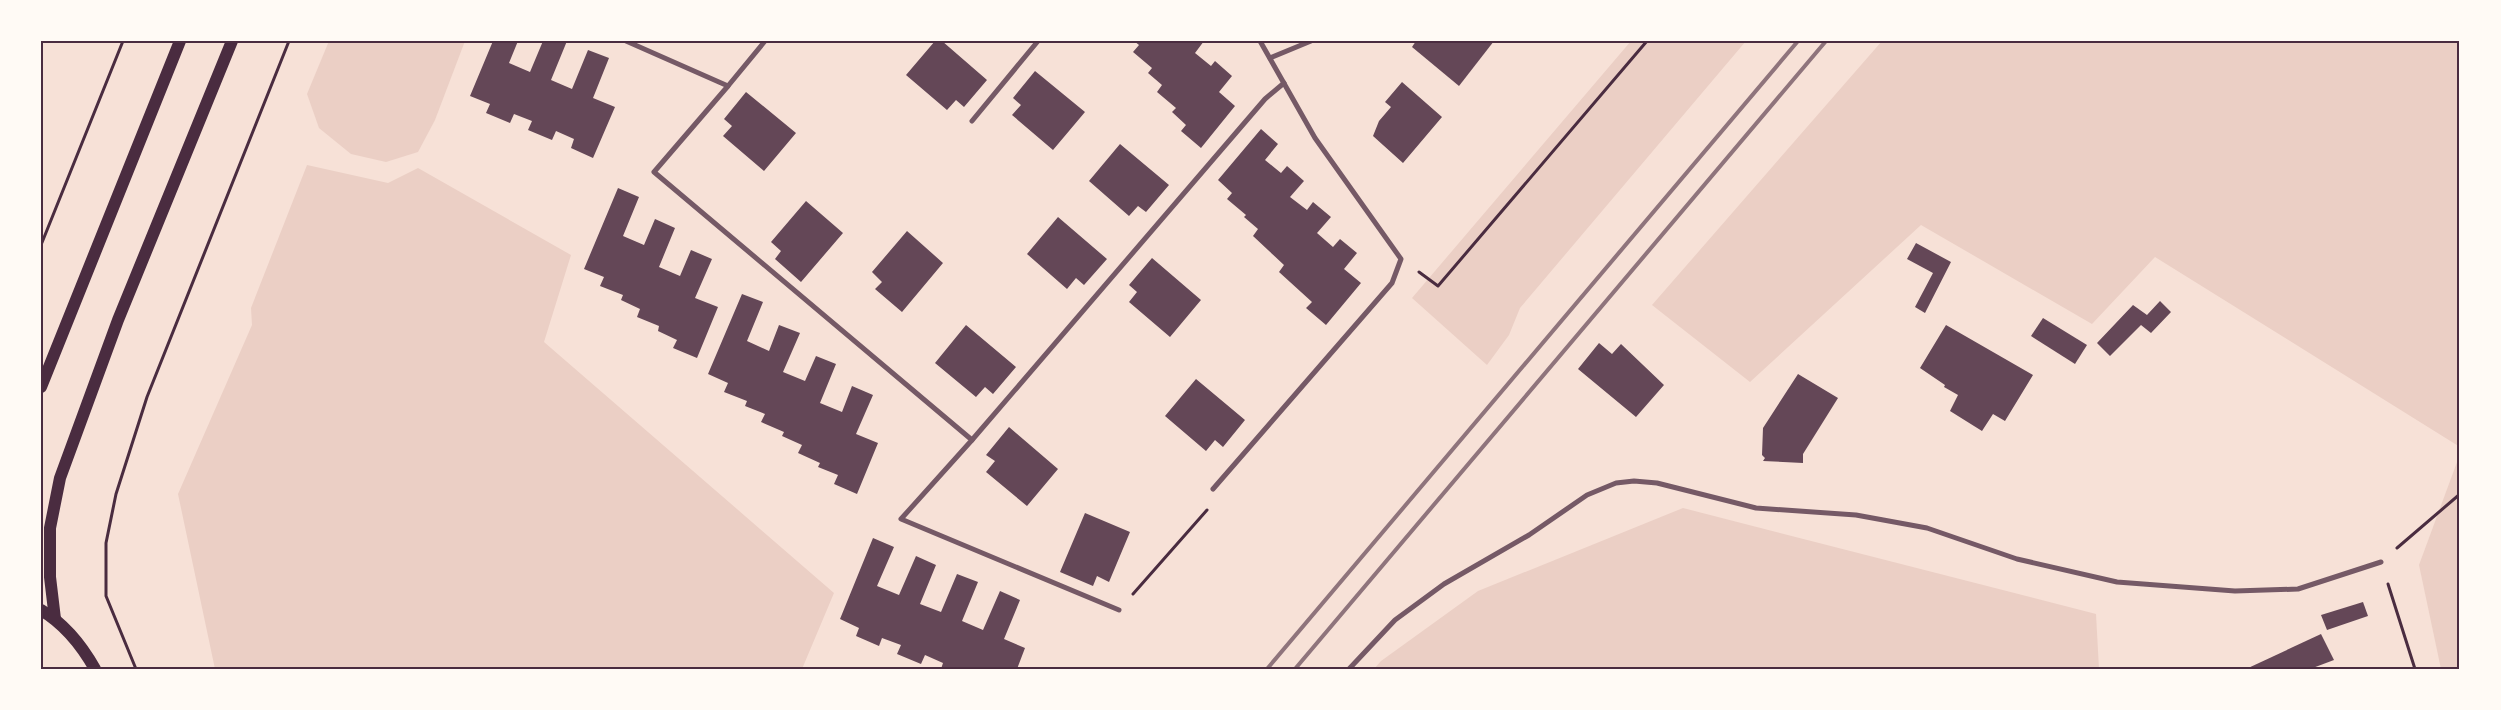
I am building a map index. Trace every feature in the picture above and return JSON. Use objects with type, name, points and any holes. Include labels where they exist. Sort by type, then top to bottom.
[{"type":"main road","points":[[41,387],[180,41]]},
{"type":"main road","points":[[55,619],[50,576],[50,528],[60,478],[115,329],[232,41]]},
{"type":"main road","points":[[41,610],[55,619],[95,669]]},
{"type":"street","points":[[626,41],[728,86]]},
{"type":"street","points":[[765,41],[654,172],[972,440]]},
{"type":"street","points":[[972,121],[1038,41]]},
{"type":"street","points":[[1213,489],[1392,282],[1401,259],[1315,138],[1260,41]]},
{"type":"street","points":[[1270,58],[1311,41]]},
{"type":"street","points":[[1119,610],[901,519],[972,440],[1265,99],[1284,83]]},
{"type":"street","points":[[1349,669],[1395,620],[1444,584],[1529,535],[1587,495],[1616,483],[1634,481],[1657,483],[1756,508],[1856,515],[1927,528],[2017,559],[2117,582],[2235,591],[2298,589],[2381,562]]},
{"type":"path","points":[[41,245],[123,41]]},
{"type":"path","points":[[136,669],[106,596],[106,543],[116,494],[147,397],[289,41]]},
{"type":"path","points":[[1401,259],[1438,286],[1647,41]]},
{"type":"path","points":[[1119,610],[1211,506],[1213,489]]},
{"type":"path","points":[[2416,669],[2381,562],[2460,494]]},
{"type":"shaded area","points":[[329,41],[465,41],[435,120],[418,152],[386,162],[351,154],[319,128],[307,94]]},
{"type":"shaded area","points":[[1631,41],[1746,41],[1520,308],[1509,335],[1487,365],[1412,298]]},
{"type":"shaded area","points":[[1882,41],[2460,41],[2460,447],[2155,257],[2092,324],[1921,225],[1750,382],[1652,305]]},
{"type":"shaded area","points":[[307,165],[388,183],[418,168],[571,255],[544,342],[834,593],[802,669],[215,669],[178,494],[252,325],[251,308]]},
{"type":"shaded area","points":[[2460,454],[2460,669],[2441,669],[2419,565]]},
{"type":"shaded area","points":[[1683,508],[2096,614],[2099,669],[1374,669],[1381,661],[1478,591]]},
{"type":"building","points":[[493,41],[518,41],[509,63],[530,72],[543,41],[567,41],[551,80],[572,89],[588,50],[609,58],[593,98],[615,107],[593,158],[571,148],[574,139],[556,131],[552,140],[528,130],[532,121],[514,114],[510,123],[486,113],[490,104],[470,96]]},
{"type":"building","points":[[935,41],[942,41],[987,80],[964,107],[956,100],[947,110],[906,75]]},
{"type":"building","points":[[1134,41],[1204,41],[1195,53],[1211,66],[1215,61],[1232,76],[1219,92],[1235,106],[1201,148],[1181,131],[1186,125],[1172,112],[1176,108],[1157,92],[1162,85],[1148,73],[1152,68],[1133,52],[1139,45]]},
{"type":"building","points":[[1416,41],[1494,41],[1459,86],[1412,47]]},
{"type":"building","points":[[1035,71],[1085,112],[1053,150],[1012,115],[1021,105],[1013,98]]},
{"type":"building","points":[[1402,82],[1442,117],[1403,163],[1373,136],[1379,121],[1391,107],[1385,102]]},
{"type":"building","points":[[746,92],[796,133],[764,171],[723,136],[732,126],[724,119]]},
{"type":"building","points":[[1261,129],[1278,144],[1265,160],[1281,173],[1287,166],[1304,181],[1290,197],[1307,210],[1313,202],[1331,217],[1317,233],[1333,247],[1340,239],[1357,253],[1344,269],[1361,283],[1326,325],[1306,308],[1312,302],[1279,272],[1284,265],[1253,236],[1258,229],[1244,217],[1246,215],[1227,199],[1232,193],[1218,180]]},
{"type":"building","points":[[1120,144],[1169,185],[1146,212],[1138,206],[1129,216],[1089,181]]},
{"type":"building","points":[[618,188],[639,197],[623,236],[644,245],[655,219],[675,228],[659,267],[680,276],[691,250],[712,259],[695,298],[718,307],[697,358],[673,348],[677,340],[658,331],[659,326],[637,317],[640,309],[621,300],[623,295],[600,286],[604,277],[584,269]]},
{"type":"building","points":[[806,201],[843,233],[801,282],[775,259],[781,251],[771,242]]},
{"type":"building","points":[[1058,217],[1107,259],[1084,285],[1076,278],[1067,289],[1027,254]]},
{"type":"building","points":[[907,231],[943,263],[902,312],[875,289],[882,282],[872,272]]},
{"type":"building","points":[[1916,243],[1951,262],[1925,313],[1915,307],[1933,273],[1907,259]]},
{"type":"building","points":[[1152,258],[1201,300],[1170,337],[1129,302],[1137,292],[1129,285]]},
{"type":"building","points":[[742,294],[763,302],[747,341],[769,351],[779,325],[800,333],[783,372],[805,381],[816,356],[836,364],[820,403],[842,412],[852,386],[873,395],[856,434],[878,443],[857,494],[834,484],[838,475],[818,467],[820,463],[798,453],[802,445],[782,436],[784,432],[761,422],[765,414],[745,406],[747,401],[724,392],[728,383],[708,374]]},
{"type":"building","points":[[2160,301],[2171,312],[2151,333],[2141,325],[2110,356],[2097,343],[2133,305],[2147,315]]},
{"type":"building","points":[[2043,318],[2087,345],[2075,364],[2031,336]]},
{"type":"building","points":[[966,325],[1016,367],[993,394],[985,387],[976,397],[935,363]]},
{"type":"building","points":[[1946,325],[2033,375],[2005,421],[1993,414],[1982,431],[1950,411],[1958,395],[1944,387],[1945,385],[1920,368]]},
{"type":"building","points":[[1599,343],[1612,354],[1621,344],[1664,385],[1636,417],[1578,369]]},
{"type":"building","points":[[1798,374],[1838,398],[1803,454],[1803,463],[1763,461],[1765,458],[1762,455],[1763,428]]},
{"type":"building","points":[[1196,379],[1245,420],[1223,447],[1215,440],[1206,451],[1165,416]]},
{"type":"building","points":[[1009,427],[1058,469],[1027,506],[986,472],[995,461],[986,455]]},
{"type":"building","points":[[1085,513],[1130,532],[1109,582],[1097,576],[1093,586],[1060,572]]},
{"type":"building","points":[[873,538],[894,547],[877,586],[899,595],[916,556],[936,565],[920,604],[941,612],[957,574],[978,582],[962,621],[983,630],[1000,591],[1020,600],[1004,639],[1025,648],[1017,669],[941,669],[943,663],[925,655],[921,664],[897,654],[901,645],[882,638],[879,646],[856,636],[859,628],[840,619]]},
{"type":"building","points":[[2363,602],[2368,616],[2327,630],[2321,615]]},
{"type":"building","points":[[2321,634],[2334,660],[2310,669],[2246,669]]},
{"type":"railway","points":[[1267,669],[1798,41]]},
{"type":"railway","points":[[1295,669],[1826,41]]}]
